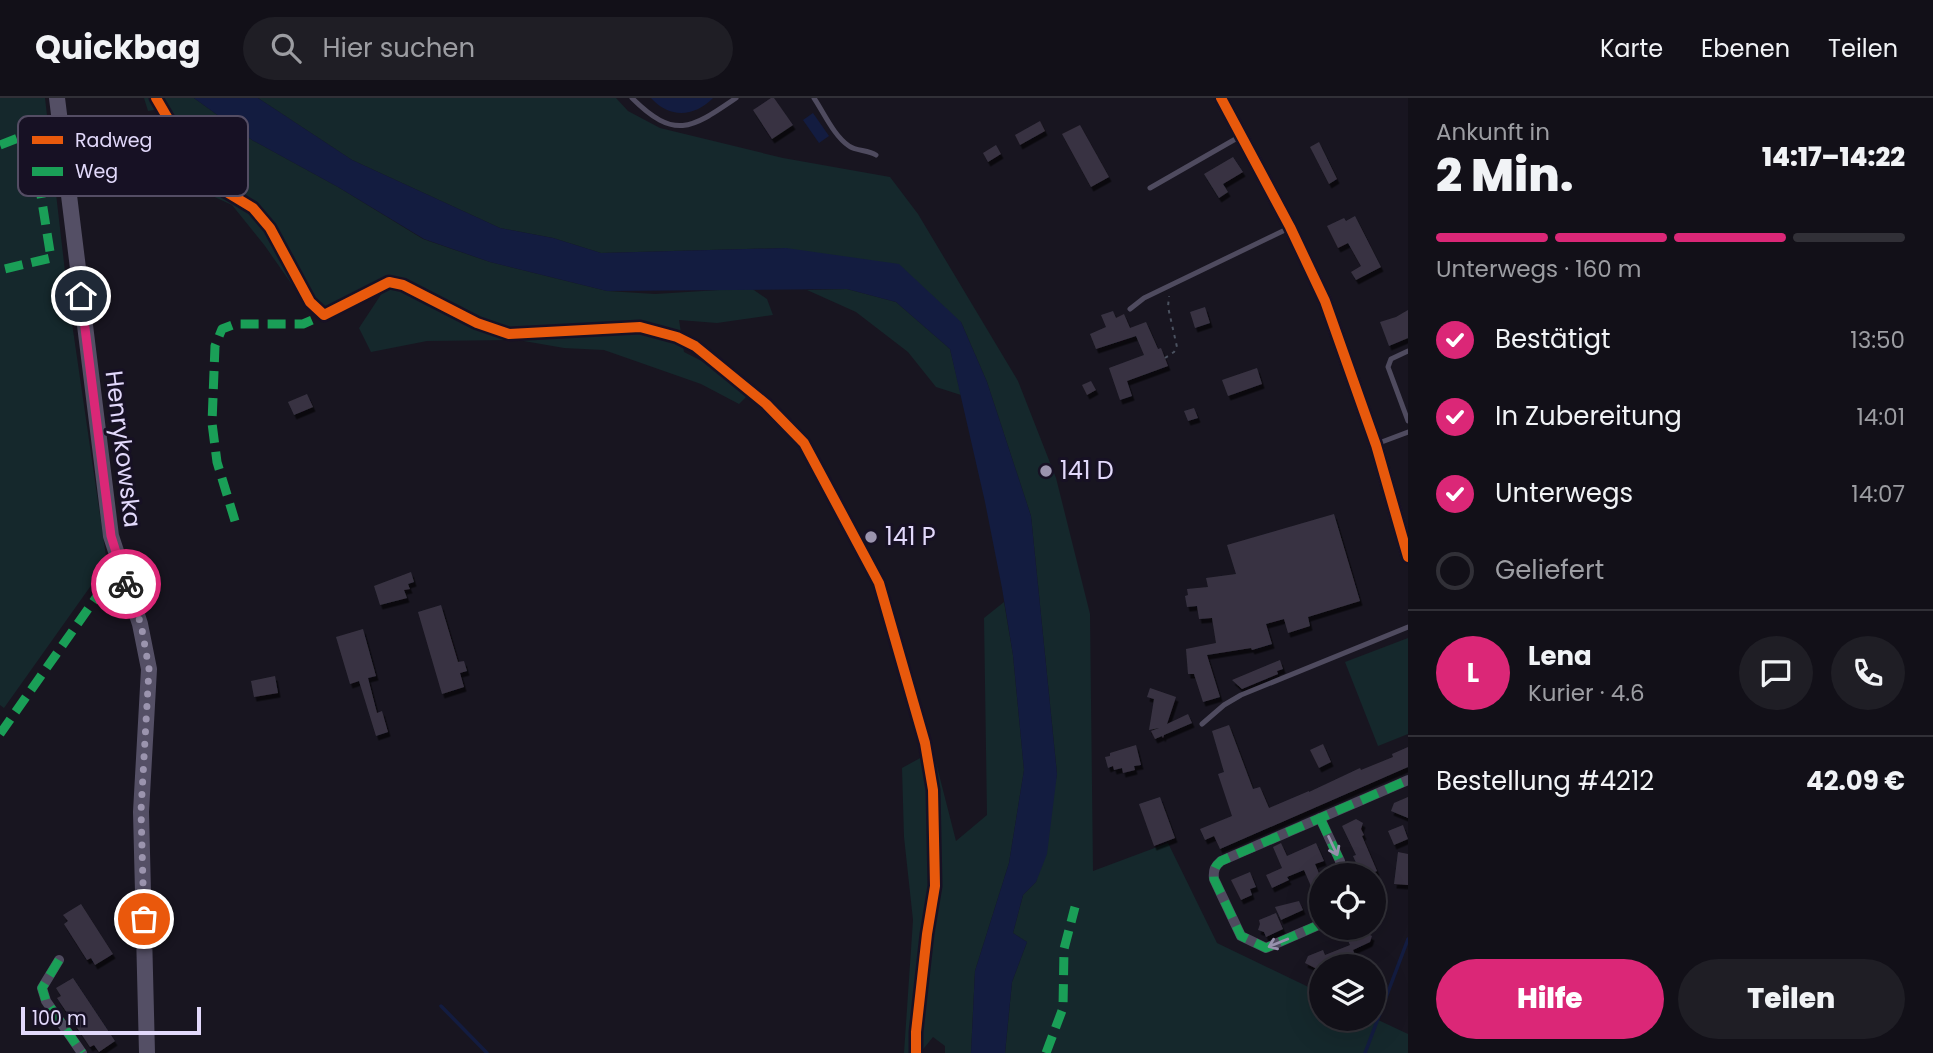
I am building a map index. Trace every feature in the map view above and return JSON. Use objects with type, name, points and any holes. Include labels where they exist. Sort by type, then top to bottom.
[{"type":"main road","name":"Henrykowska","points":[[57,98],[59,116]]},
{"type":"main road","name":"Henrykowska","points":[[69,196],[111,536],[141,624],[149,669],[141,811],[147,1053]]},
{"type":"street","points":[[1221,98],[1290,227],[1328,309],[1376,445],[1408,557]]},
{"type":"street","points":[[1309,929],[1266,947],[1241,936],[1214,879],[1216,865],[1408,780]]},
{"type":"street","points":[[1320,818],[1340,863]]},
{"type":"street","points":[[59,960],[42,988],[46,1002],[82,1053]]},
{"type":"lane","points":[[632,98],[656,119],[680,126],[702,122],[736,98]]},
{"type":"lane","points":[[814,98],[838,135],[850,147],[867,150],[876,156]]},
{"type":"lane","points":[[1150,188],[1242,135]]},
{"type":"lane","points":[[1130,309],[1144,298],[1290,227]]},
{"type":"lane","points":[[1408,351],[1391,359],[1388,367],[1408,422]]},
{"type":"lane","points":[[1376,445],[1408,432]]},
{"type":"lane","points":[[1202,724],[1224,705],[1241,695],[1408,627]]},
{"type":"path","points":[[1165,358],[1177,347],[1168,307],[1169,297],[1172,290],[1184,280]]},
{"type":"green space","points":[[0,98],[45,98],[47,116],[18,116],[18,196],[56,196],[67,289],[107,563],[4,708],[0,705]]},
{"type":"green space","points":[[144,98],[194,98],[219,116],[167,116],[166,108],[148,111]]},
{"type":"green space","points":[[258,98],[616,98],[628,111],[660,128],[783,158],[890,177],[918,214],[1018,381],[1056,478],[1090,614],[1093,871],[1168,843],[1217,943],[1309,987],[1309,1031],[1386,1031],[1386,1024],[1408,1034],[1408,1053],[1005,1053],[1012,982],[1027,942],[1013,933],[1023,895],[1036,882],[1057,774],[1031,516],[987,382],[961,322],[786,248],[601,253],[553,238],[500,228],[352,160]]},
{"type":"green space","points":[[248,137],[338,187],[423,239],[490,262],[607,291],[655,294],[751,288],[767,299],[773,315],[717,323],[679,320],[684,352],[755,388],[739,404],[701,384],[604,350],[564,348],[518,340],[427,341],[371,352],[359,328],[384,290],[383,282],[335,305],[322,308],[293,286],[232,205],[212,196],[248,196]]},
{"type":"green space","points":[[847,289],[896,302],[950,349],[961,395],[936,387],[908,352],[856,312],[807,290]]},
{"type":"green space","points":[[1004,602],[1013,655],[1024,770],[1009,863],[975,971],[971,1053],[945,1053],[945,1046],[933,1037],[920,1053],[904,1053],[913,920],[904,837],[902,768],[933,751],[956,841],[987,815],[984,618]]},
{"type":"green space","points":[[1408,638],[1408,734],[1378,746],[1345,662]]},
{"type":"water","points":[[194,98],[258,98],[352,160],[500,228],[553,238],[601,253],[786,248],[899,264],[961,322],[987,382],[1031,516],[1057,774],[1047,854],[1036,882],[1023,895],[1013,933],[1027,942],[1012,982],[1005,1053],[971,1053],[975,971],[1009,863],[1024,770],[1013,655],[1002,588],[950,349],[896,302],[847,289],[607,291],[490,262],[424,239],[338,187],[252,140],[248,137],[248,116],[219,116]]},
{"type":"water","points":[[651,98],[713,98],[698,109],[682,113],[666,110]]},
{"type":"water","points":[[813,113],[829,136],[819,143],[803,120]]},
{"type":"building","points":[[774,98],[793,125],[772,139],[753,110]]},
{"type":"building","points":[[1040,121],[1045,131],[1020,145],[1015,135]]},
{"type":"building","points":[[1080,125],[1109,177],[1091,187],[1062,134]]},
{"type":"building","points":[[1319,142],[1337,179],[1329,184],[1310,147]]},
{"type":"building","points":[[996,145],[1001,154],[988,162],[983,153]]},
{"type":"building","points":[[1233,157],[1243,172],[1223,184],[1228,192],[1219,198],[1204,174]]},
{"type":"building","points":[[1355,216],[1381,267],[1356,280],[1351,272],[1361,266],[1348,243],[1338,248],[1327,226]]},
{"type":"building","points":[[1205,307],[1210,323],[1195,328],[1190,312]]},
{"type":"building","points":[[1408,310],[1408,338],[1389,346],[1380,322]]},
{"type":"building","points":[[1113,311],[1116,318],[1124,314],[1130,328],[1146,322],[1168,366],[1127,381],[1132,396],[1120,400],[1109,368],[1144,355],[1136,336],[1096,349],[1090,334],[1106,327],[1101,315]]},
{"type":"building","points":[[1257,368],[1262,384],[1228,396],[1222,380]]},
{"type":"building","points":[[1091,381],[1096,390],[1087,395],[1082,385]]},
{"type":"building","points":[[307,394],[313,407],[294,415],[288,402]]},
{"type":"building","points":[[1194,408],[1198,418],[1188,421],[1184,411]]},
{"type":"building","points":[[1334,514],[1360,601],[1308,617],[1310,626],[1288,633],[1284,619],[1266,624],[1272,644],[1252,650],[1207,655],[1220,697],[1203,702],[1194,674],[1188,674],[1186,649],[1216,643],[1212,618],[1199,619],[1197,606],[1187,607],[1187,589],[1208,587],[1206,578],[1236,574],[1227,545]]},
{"type":"building","points":[[411,572],[414,582],[408,584],[410,589],[404,590],[407,598],[380,605],[374,586]]},
{"type":"building","points":[[441,605],[458,662],[464,661],[467,671],[460,673],[464,687],[442,694],[418,612]]},
{"type":"building","points":[[363,629],[376,676],[368,678],[377,713],[382,711],[388,732],[376,736],[359,681],[350,684],[336,637]]},
{"type":"building","points":[[1280,660],[1283,669],[1277,671],[1278,674],[1242,689],[1232,680]]},
{"type":"building","points":[[275,676],[278,693],[254,697],[251,681]]},
{"type":"building","points":[[1150,688],[1176,697],[1167,724],[1188,714],[1192,723],[1164,735],[1163,738],[1162,736],[1155,739],[1151,731],[1159,728],[1149,730],[1154,699],[1147,697]]},
{"type":"building","points":[[1229,725],[1253,789],[1260,787],[1269,808],[1360,768],[1361,770],[1393,757],[1392,754],[1408,747],[1408,767],[1220,849],[1214,836],[1205,840],[1200,829],[1232,816],[1218,774],[1224,772],[1212,731]]},
{"type":"building","points":[[1323,744],[1331,762],[1319,768],[1310,750]]},
{"type":"building","points":[[1136,745],[1141,765],[1134,766],[1135,770],[1123,773],[1122,768],[1108,768],[1105,757]]},
{"type":"building","points":[[1160,797],[1175,838],[1154,846],[1139,804]]},
{"type":"building","points":[[1408,797],[1408,818],[1391,811],[1394,803]]},
{"type":"building","points":[[1356,819],[1363,823],[1362,836],[1374,863],[1356,863],[1353,856],[1356,855],[1342,826]]},
{"type":"building","points":[[1403,825],[1408,839],[1394,845],[1388,831]]},
{"type":"building","points":[[1281,843],[1287,856],[1316,843],[1324,861],[1309,863],[1309,882],[1304,870],[1287,877],[1289,880],[1272,888],[1266,875],[1282,868],[1273,847]]},
{"type":"building","points":[[1398,852],[1408,854],[1408,885],[1394,884]]},
{"type":"building","points":[[1250,872],[1256,887],[1250,889],[1252,895],[1241,900],[1231,880]]},
{"type":"building","points":[[1299,901],[1303,910],[1281,920],[1275,907]]},
{"type":"building","points":[[81,904],[113,954],[95,965],[91,958],[87,960],[64,924],[68,921],[63,915]]},
{"type":"building","points":[[1276,913],[1283,929],[1266,937],[1264,932],[1258,930],[1259,920]]},
{"type":"building","points":[[1348,940],[1371,940],[1353,950],[1355,954],[1328,954],[1350,945]]},
{"type":"building","points":[[73,978],[115,1041],[99,1052],[94,1045],[90,1047],[57,998],[61,996],[56,988]]},
{"type":"waterway","points":[[1365,1053],[1408,939]]},
{"type":"waterway","points":[[441,1006],[487,1053]]},
{"type":"marked path","points":[[0,145],[18,138]]},
{"type":"marked path","points":[[0,270],[51,258],[41,196]]},
{"type":"marked path","points":[[235,521],[217,462],[212,423],[215,346],[222,329],[235,324],[303,324],[324,315]]},
{"type":"marked path","points":[[0,734],[119,565]]},
{"type":"marked path","points":[[1309,929],[1266,948],[1241,936],[1214,879],[1216,867],[1221,861],[1408,780]]},
{"type":"marked path","points":[[1320,818],[1340,863]]},
{"type":"marked path","points":[[1046,1053],[1063,1008],[1064,949],[1075,907]]},
{"type":"marked path","points":[[59,960],[42,988],[46,1001],[82,1053]]},
{"type":"cycle path","points":[[156,98],[166,116]]},
{"type":"cycle path","points":[[1221,98],[1290,227],[1325,301],[1376,445],[1408,557]]},
{"type":"cycle path","points":[[233,196],[253,208],[270,228],[310,302],[324,315],[389,282],[403,285],[477,323],[509,334],[640,327],[677,337],[695,346],[766,404],[804,443],[879,583],[925,743],[933,790],[935,886],[927,934],[916,1053]]},
{"type":"way so far","points":[[126,584],[141,624],[149,669],[141,811],[144,919]]},
{"type":"place","name":"141 D","points":[[1046,471]]},
{"type":"place","name":"141 P","points":[[871,537]]},
{"type":"route","points":[[81,296],[111,536],[126,584]]}]
